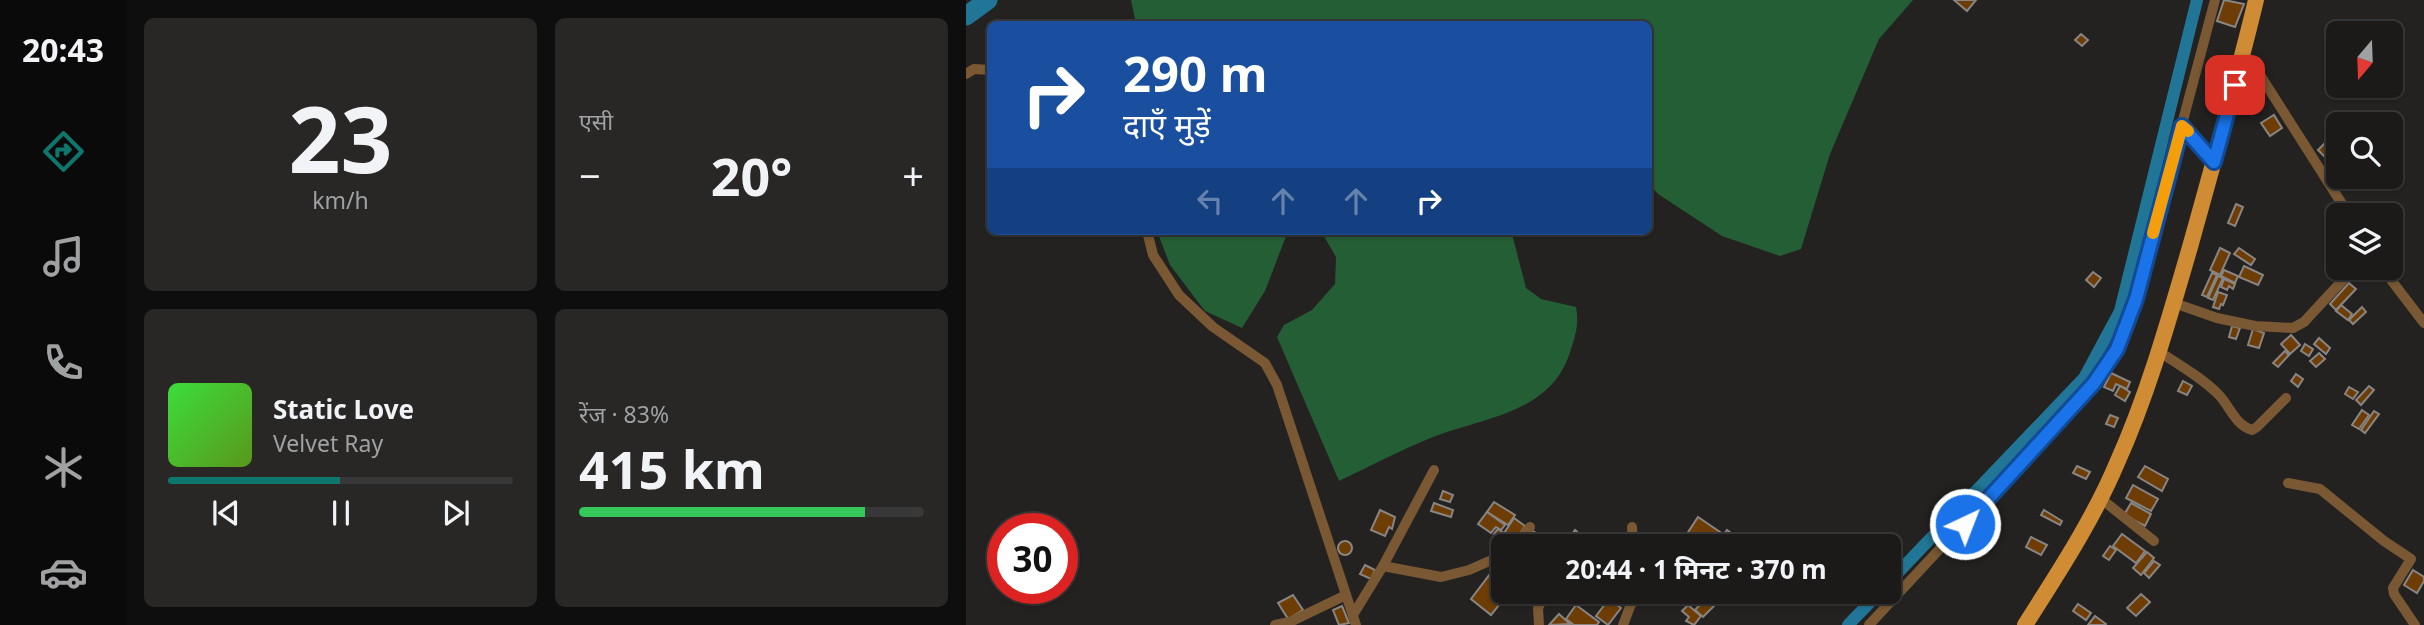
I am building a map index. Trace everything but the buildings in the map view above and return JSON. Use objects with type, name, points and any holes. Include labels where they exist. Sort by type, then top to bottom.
[{"type":"main road","points":[[2025,625],[2061,568],[2117,464],[2174,303],[2256,0]]},
{"type":"street","points":[[1869,625],[2070,411],[2094,383],[2117,349],[2136,299],[2215,0]]},
{"type":"street","points":[[2241,59],[2260,75],[2341,203]]},
{"type":"street","points":[[966,74],[974,69],[987,70]]},
{"type":"street","points":[[2182,126],[2214,162]]},
{"type":"street","points":[[1148,235],[1153,255],[1179,295],[1213,327],[1265,363],[1277,385],[1354,620]]},
{"type":"street","points":[[2174,303],[2217,318],[2255,326],[2293,328],[2304,322],[2343,280]]},
{"type":"street","points":[[2391,280],[2424,323]]},
{"type":"street","points":[[2158,351],[2217,392],[2240,424],[2247,429],[2257,427],[2286,398]]},
{"type":"street","points":[[1354,620],[1434,470]]},
{"type":"street","points":[[2288,483],[2320,489],[2411,559],[2393,588],[2394,594],[2415,625]]},
{"type":"street","points":[[2100,498],[2154,541]]},
{"type":"street","points":[[1525,534],[1530,527]]},
{"type":"street","points":[[1632,527],[1632,534]]},
{"type":"street","points":[[1383,566],[1441,577],[1469,570],[1491,560]]},
{"type":"street","points":[[1275,625],[1290,622],[1346,595]]},
{"type":"street","points":[[1539,625],[1540,604]]},
{"type":"street","points":[[1623,625],[1631,604]]},
{"type":"green space","points":[[1131,0],[1913,0],[1879,39],[1830,154],[1801,249],[1780,256],[1722,236],[1652,187],[1652,21],[1135,21]]},
{"type":"green space","points":[[1159,235],[1286,235],[1265,291],[1242,328],[1205,311],[1170,265]]},
{"type":"green space","points":[[1323,235],[1512,235],[1526,288],[1541,299],[1576,307],[1576,333],[1562,370],[1549,387],[1515,410],[1433,437],[1339,481],[1277,337],[1284,325],[1312,310],[1335,284],[1336,257]]},
{"type":"waterway","points":[[966,16],[988,0]]},
{"type":"waterway","points":[[1901,569],[2084,378],[2120,311],[2197,0]]},
{"type":"waterway","points":[[1848,625],[1868,604]]},
{"type":"slow traffic","points":[[2153,233],[2182,126],[2188,131]]},
{"type":"route","points":[[1965,524],[2070,411],[2094,383],[2117,349],[2136,299],[2182,126],[2214,162],[2235,85]]}]
